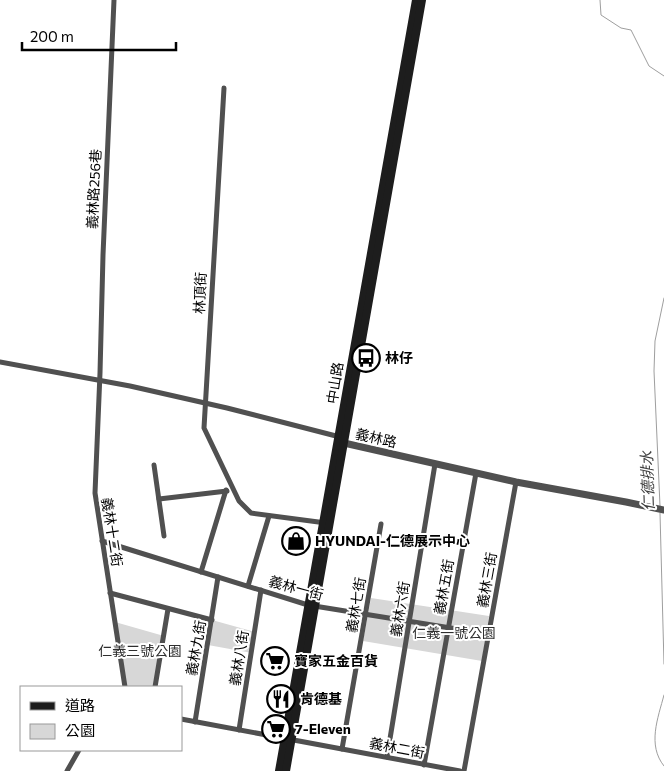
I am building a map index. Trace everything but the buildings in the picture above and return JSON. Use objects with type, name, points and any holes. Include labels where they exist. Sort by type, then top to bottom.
[{"type":"main road","name":"中山路","points":[[279,771],[288,739],[312,606],[339,436],[416,0]]},
{"type":"main road","name":"中山路","points":[[326,523],[344,443],[422,0]]},
{"type":"main road","name":"中山路","points":[[286,771],[288,739]]},
{"type":"street","name":"義林路256巷","points":[[99,380],[114,0]]},
{"type":"street","name":"林頂街","points":[[224,88],[204,428],[239,501],[251,513],[326,523]]},
{"type":"street","name":"義林路","points":[[0,362],[99,380],[205,403],[339,436],[344,443],[435,464],[516,482],[664,510]]},
{"type":"street","name":"義林十二街","points":[[99,380],[95,493],[125,686]]},
{"type":"street","name":"義林六街","points":[[387,757],[435,464]]},
{"type":"street","points":[[154,465],[164,536]]},
{"type":"street","name":"義林五街","points":[[424,765],[476,473]]},
{"type":"street","name":"義林三街","points":[[462,771],[516,482]]},
{"type":"street","points":[[201,572],[226,490]]},
{"type":"street","points":[[159,499],[226,490],[235,493]]},
{"type":"street","points":[[248,586],[269,516]]},
{"type":"street","name":"義林七街","points":[[342,749],[381,524]]},
{"type":"street","name":"義林一街","points":[[102,541],[312,606],[488,634]]},
{"type":"street","name":"義林九街","points":[[195,722],[218,577]]},
{"type":"street","name":"義林八街","points":[[239,730],[261,590]]},
{"type":"street","points":[[110,594],[212,620]]},
{"type":"street","points":[[155,686],[168,609]]},
{"type":"street","name":"義林二街","points":[[182,720],[462,771]]},
{"type":"street","points":[[67,771],[79,751]]},
{"type":"green space","name":"仁義一號公園","points":[[371,598],[489,616],[482,661],[363,641]]},
{"type":"green space","points":[[212,620],[255,632],[252,653],[208,645]]},
{"type":"green space","name":"仁義三號公園","points":[[115,622],[164,636],[155,686],[125,686]]},
{"type":"waterway","name":"仁德排水","points":[[600,0],[601,15],[621,28],[631,30],[649,66],[664,76]]},
{"type":"waterway","name":"仁德排水","points":[[660,506],[654,371],[655,341],[664,298]]},
{"type":"waterway","name":"仁德排水","points":[[660,513],[664,664]]},
{"type":"waterway","name":"仁德排水","points":[[664,695],[655,731],[656,749],[664,766]]},
{"type":"place","name":"林仔","points":[[366,358]]},
{"type":"place","name":"HYUNDAI-仁德展示中心","points":[[296,541]]},
{"type":"place","name":"寶家五金百貨","points":[[275,661]]},
{"type":"place","name":"肯德基","points":[[281,699]]},
{"type":"place","name":"7-Eleven","points":[[276,729]]}]
